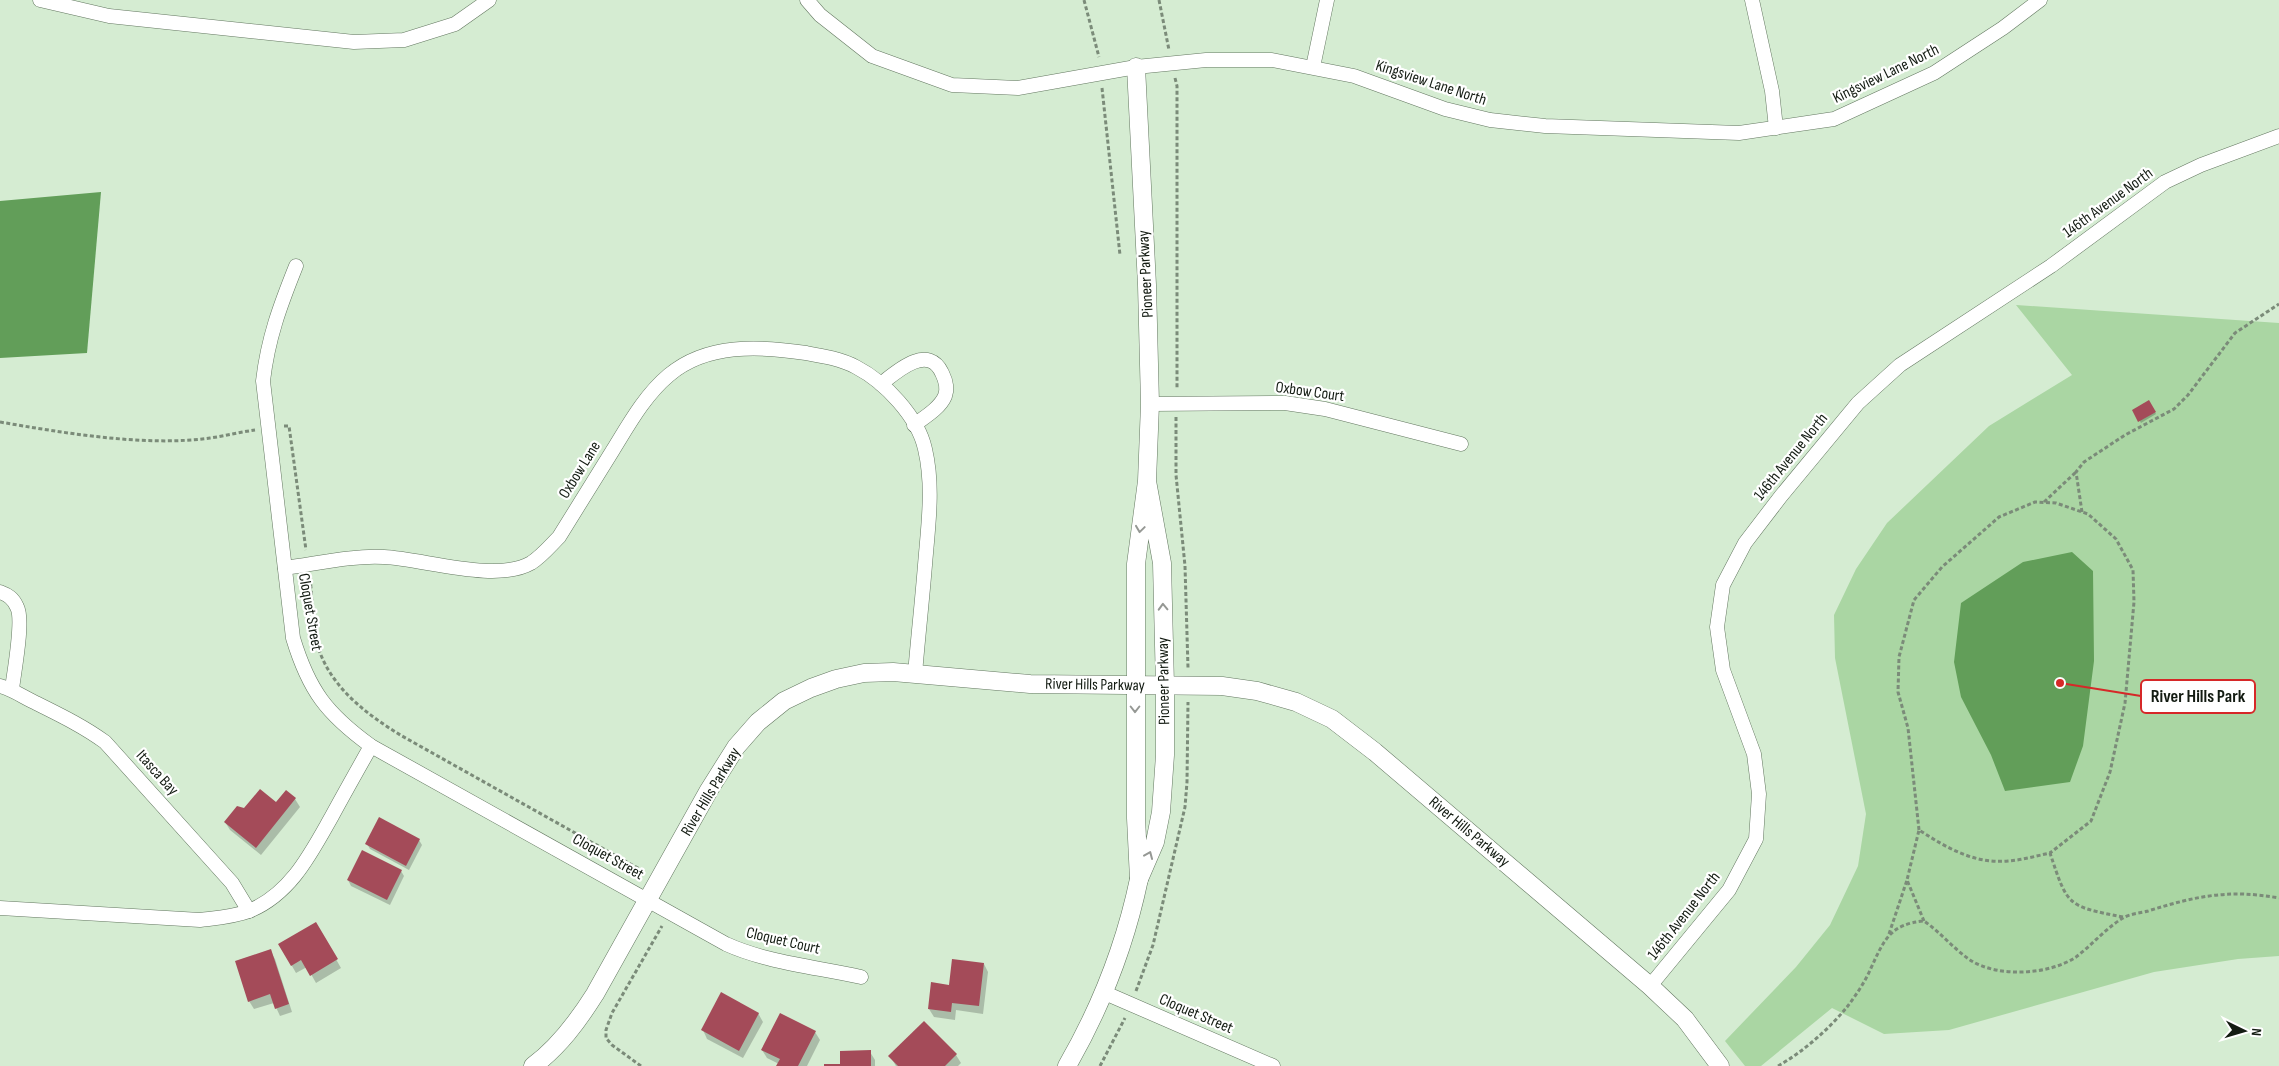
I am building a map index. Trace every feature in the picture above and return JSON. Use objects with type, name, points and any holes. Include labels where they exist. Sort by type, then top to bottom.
[{"type":"street","points":[[40,0],[109,16],[354,42],[404,40],[455,24],[489,0]]},
{"type":"street","name":"Kingsview Lane North","points":[[807,0],[820,15],[872,56],[952,85],[1018,88],[1101,75],[1136,67],[1206,60],[1272,60],[1354,76],[1445,110],[1490,120],[1545,126],[1729,132],[1776,128],[1834,119],[1934,73],[2003,28],[2040,0]]},
{"type":"street","points":[[1313,67],[1328,0]]},
{"type":"street","points":[[1752,0],[1772,91],[1776,128]]},
{"type":"street","name":"Pioneer Parkway","points":[[1136,67],[1147,285],[1150,404],[1147,481],[1136,564],[1136,818],[1139,879]]},
{"type":"street","name":"146th Avenue North","points":[[1650,986],[1729,890],[1756,839],[1759,794],[1754,754],[1724,670],[1717,627],[1723,585],[1745,543],[1781,496],[1858,404],[1900,365],[2051,266],[2165,182],[2201,165],[2279,136]]},
{"type":"street","name":"Cloquet Street","points":[[296,266],[275,316],[266,350],[263,381],[284,568],[294,638],[301,664],[311,686],[328,710],[371,746],[648,900]]},
{"type":"street","name":"Oxbow Lane","points":[[284,568],[381,557],[413,559],[494,571],[512,570],[529,564],[544,553],[559,537],[630,422],[654,389],[670,374],[705,355],[728,350],[756,348],[826,356],[856,367],[881,384],[901,404],[925,448],[930,507],[915,674]]},
{"type":"street","points":[[881,384],[903,365],[917,360],[931,362],[941,370],[947,382],[945,395],[937,407],[914,425]]},
{"type":"street","name":"Oxbow Court","points":[[1150,404],[1285,403],[1325,409],[1461,444]]},
{"type":"street","name":"Pioneer Parkway","points":[[1067,1066],[1105,993],[1131,919],[1139,879],[1155,842],[1161,812],[1164,780],[1165,686],[1162,563],[1147,481]]},
{"type":"street","name":"Itasca Bay","points":[[0,592],[10,596],[18,608],[19,629],[6,688],[84,726],[105,742],[232,883],[249,911]]},
{"type":"street","name":"River Hills Parkway","points":[[533,1066],[559,1043],[579,1019],[709,790],[736,747],[758,722],[784,701],[836,679],[864,673],[915,674],[1030,684],[1222,686],[1257,691],[1296,702],[1332,719],[1382,759],[1650,986],[1685,1019],[1720,1066]]},
{"type":"street","points":[[0,908],[200,920],[225,918],[249,911],[276,896],[294,877],[308,858],[371,746]]},
{"type":"street","name":"Cloquet Court","points":[[648,900],[741,951],[861,977]]},
{"type":"street","name":"Cloquet Street","points":[[1105,993],[1273,1066]]},
{"type":"path","points":[[1084,0],[1099,55],[1120,255]]},
{"type":"path","points":[[2043,503],[2084,462],[2117,440],[2174,409],[2188,395],[2235,333],[2279,304]]},
{"type":"path","points":[[0,422],[72,433],[159,440],[209,439],[254,430]]},
{"type":"path","points":[[289,426],[306,550]]},
{"type":"path","points":[[2076,472],[2082,512]]},
{"type":"path","points":[[1889,934],[1907,880],[1919,830],[1908,728],[1898,692],[1899,657],[1914,600],[1942,567],[1999,517],[2035,502],[2056,503],[2082,512],[2116,539],[2133,570],[2134,602],[2125,703],[2110,772],[2091,821],[2050,854],[2008,861],[1976,859],[1951,850],[1919,830]]},
{"type":"path","points":[[310,579],[314,630],[319,651],[333,678],[350,699],[373,718],[402,736],[645,872]]},
{"type":"path","points":[[2050,854],[2063,892],[2073,904],[2094,911],[2124,917]]},
{"type":"path","points":[[1907,880],[1924,921],[1971,960],[1996,970],[2026,971],[2052,967],[2075,958],[2124,917],[2194,899],[2242,893],[2279,898]]},
{"type":"path","points":[[1778,1066],[1804,1048],[1846,1008],[1860,989],[1883,942],[1889,934],[1899,927],[1913,922],[1924,921]]},
{"type":"path","points":[[641,1066],[612,1045],[606,1038],[606,1030],[612,1013],[663,925]]},
{"type":"shaded area","points":[[101,192],[87,353],[0,358],[0,201]]},
{"type":"shaded area","points":[[2016,305],[2279,323],[2279,956],[2238,959],[2154,972],[1949,1030],[1884,1034],[1832,1008],[1761,1066],[1745,1066],[1725,1041],[1796,967],[1830,925],[1858,866],[1866,814],[1835,658],[1834,615],[1856,569],[1887,523],[1989,426],[2072,375]]},
{"type":"shaded area","points":[[2072,552],[2093,571],[2094,661],[2083,746],[2070,782],[2005,791],[1991,755],[1961,697],[1954,662],[1961,603],[2023,562]]},
{"type":"building","points":[[2149,400],[2156,412],[2138,422],[2132,410]]},
{"type":"building","points":[[260,789],[276,802],[286,790],[296,798],[256,848],[224,822],[237,806],[244,808]]},
{"type":"building","points":[[379,817],[420,839],[406,866],[365,844]]},
{"type":"building","points":[[362,850],[402,870],[387,900],[347,880]]},
{"type":"building","points":[[316,922],[338,959],[310,976],[301,960],[291,966],[278,944]]},
{"type":"building","points":[[271,949],[289,1004],[275,1009],[270,994],[248,1002],[235,961]]},
{"type":"building","points":[[952,959],[984,963],[979,1006],[952,1003],[951,1012],[928,1009],[931,982],[949,985]]},
{"type":"building","points":[[721,992],[759,1013],[739,1051],[701,1030]]},
{"type":"building","points":[[780,1013],[816,1031],[798,1066],[776,1066],[780,1059],[761,1050]]},
{"type":"building","points":[[924,1021],[957,1054],[945,1066],[898,1066],[888,1056]]},
{"type":"building","points":[[871,1050],[871,1066],[824,1066],[824,1064],[840,1064],[840,1051]]},
{"type":"place","name":"River Hills Park","points":[[2060,683]]}]
